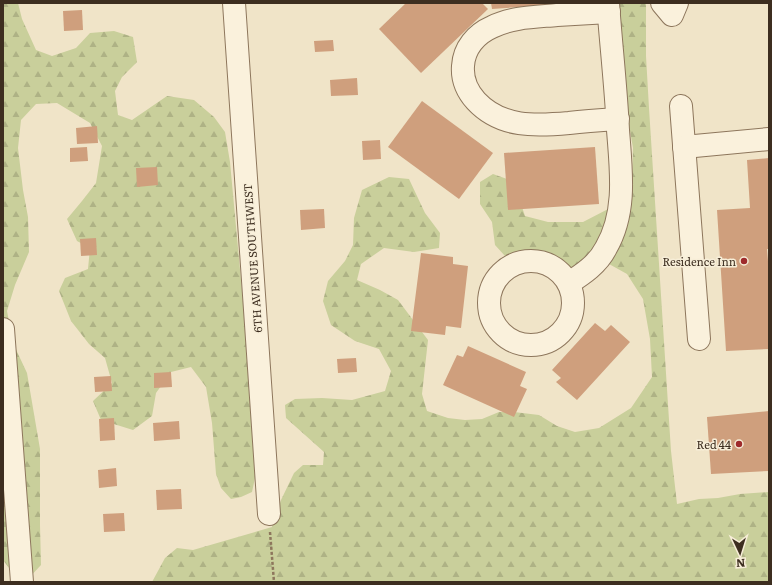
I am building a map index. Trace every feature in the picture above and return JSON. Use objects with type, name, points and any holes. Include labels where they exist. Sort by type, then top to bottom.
[{"type":"street","name":"6TH AVENUE SOUTHWEST","points":[[234,3],[269,514]]},
{"type":"street","points":[[662,3],[672,15],[677,3]]},
{"type":"street","points":[[569,284],[598,261],[614,232],[619,216],[622,184],[618,118],[608,7],[520,18],[492,26],[477,36],[468,49],[464,59],[463,73],[466,88],[481,106],[496,116],[510,122],[546,125],[618,118]]},
{"type":"street","points":[[681,106],[699,339]]},
{"type":"street","points":[[684,147],[769,139]]},
{"type":"street","points":[[3,329],[22,582]]},
{"type":"path","points":[[269,514],[274,582]]},
{"type":"green space","points":[[3,3],[18,3],[22,19],[36,50],[52,56],[76,48],[90,33],[114,31],[133,37],[137,62],[122,77],[115,91],[118,115],[132,120],[167,96],[194,100],[214,117],[225,132],[230,162],[250,377],[255,478],[252,492],[241,497],[231,499],[221,488],[216,474],[212,423],[206,387],[191,367],[171,372],[156,393],[152,416],[133,430],[101,420],[93,401],[112,383],[105,358],[89,344],[71,321],[59,291],[65,278],[88,269],[90,248],[77,241],[67,219],[96,183],[102,146],[90,123],[57,103],[36,104],[21,120],[18,148],[28,217],[29,252],[15,285],[7,311],[13,343],[27,373],[40,449],[41,565],[28,579],[9,568],[3,560]]},
{"type":"green space","points":[[615,3],[646,3],[646,56],[649,108],[671,451],[677,504],[699,499],[769,492],[769,582],[152,582],[165,558],[177,548],[193,550],[272,527],[281,500],[294,473],[303,465],[323,465],[324,452],[286,418],[285,405],[295,399],[322,398],[352,400],[385,391],[391,371],[379,349],[355,341],[331,325],[323,301],[328,281],[345,261],[353,245],[354,218],[362,190],[389,177],[409,179],[425,213],[440,233],[439,248],[414,252],[384,248],[361,264],[357,280],[398,300],[428,340],[422,394],[427,411],[448,418],[465,420],[482,419],[499,412],[539,415],[557,426],[575,432],[599,428],[631,408],[652,377],[650,339],[643,299],[627,274],[609,264],[550,273],[529,269],[505,256],[495,245],[492,222],[480,204],[480,182],[493,174],[507,179],[518,195],[525,216],[548,222],[583,222],[612,207],[632,186],[633,148],[619,69]]},
{"type":"building","points":[[406,3],[482,3],[488,9],[421,73],[379,29]]},
{"type":"building","points":[[491,3],[563,3],[563,4],[492,9]]},
{"type":"building","points":[[82,10],[83,30],[64,31],[63,11]]},
{"type":"building","points":[[333,40],[334,51],[315,52],[314,41]]},
{"type":"building","points":[[357,78],[358,95],[331,96],[330,80]]},
{"type":"building","points":[[422,101],[493,153],[459,199],[388,147]]},
{"type":"building","points":[[97,126],[98,143],[77,144],[76,128]]},
{"type":"building","points":[[380,140],[381,159],[363,160],[362,141]]},
{"type":"building","points":[[87,147],[88,161],[70,162],[70,148]]},
{"type":"building","points":[[595,147],[599,204],[508,210],[504,153]]},
{"type":"building","name":"Residence Inn","points":[[769,158],[769,249],[767,249],[769,273],[769,349],[726,351],[717,210],[750,208],[747,160]]},
{"type":"building","points":[[157,167],[158,185],[137,187],[136,168]]},
{"type":"building","points":[[324,209],[325,228],[301,230],[300,210]]},
{"type":"building","points":[[96,238],[97,255],[81,256],[80,239]]},
{"type":"building","points":[[421,253],[453,257],[453,264],[468,266],[461,328],[446,326],[445,335],[411,331]]},
{"type":"building","points":[[595,323],[605,331],[611,325],[630,342],[577,400],[556,382],[561,378],[552,370]]},
{"type":"building","points":[[468,346],[526,372],[520,386],[527,389],[514,417],[443,385],[457,355],[463,357]]},
{"type":"building","points":[[356,358],[357,372],[338,373],[337,359]]},
{"type":"building","points":[[171,372],[172,387],[154,388],[154,373]]},
{"type":"building","points":[[111,376],[112,391],[95,392],[94,377]]},
{"type":"building","name":"Red 44","points":[[769,411],[769,471],[711,474],[707,417]]},
{"type":"building","points":[[114,418],[115,440],[100,441],[99,419]]},
{"type":"building","points":[[179,421],[180,439],[154,441],[153,423]]},
{"type":"building","points":[[116,468],[117,486],[99,488],[98,470]]},
{"type":"building","points":[[181,489],[182,509],[157,510],[156,490]]},
{"type":"building","points":[[124,513],[125,531],[104,532],[103,514]]},
{"type":"place","name":"Residence Inn","points":[[744,261]]},
{"type":"place","name":"Red 44","points":[[739,444]]}]
